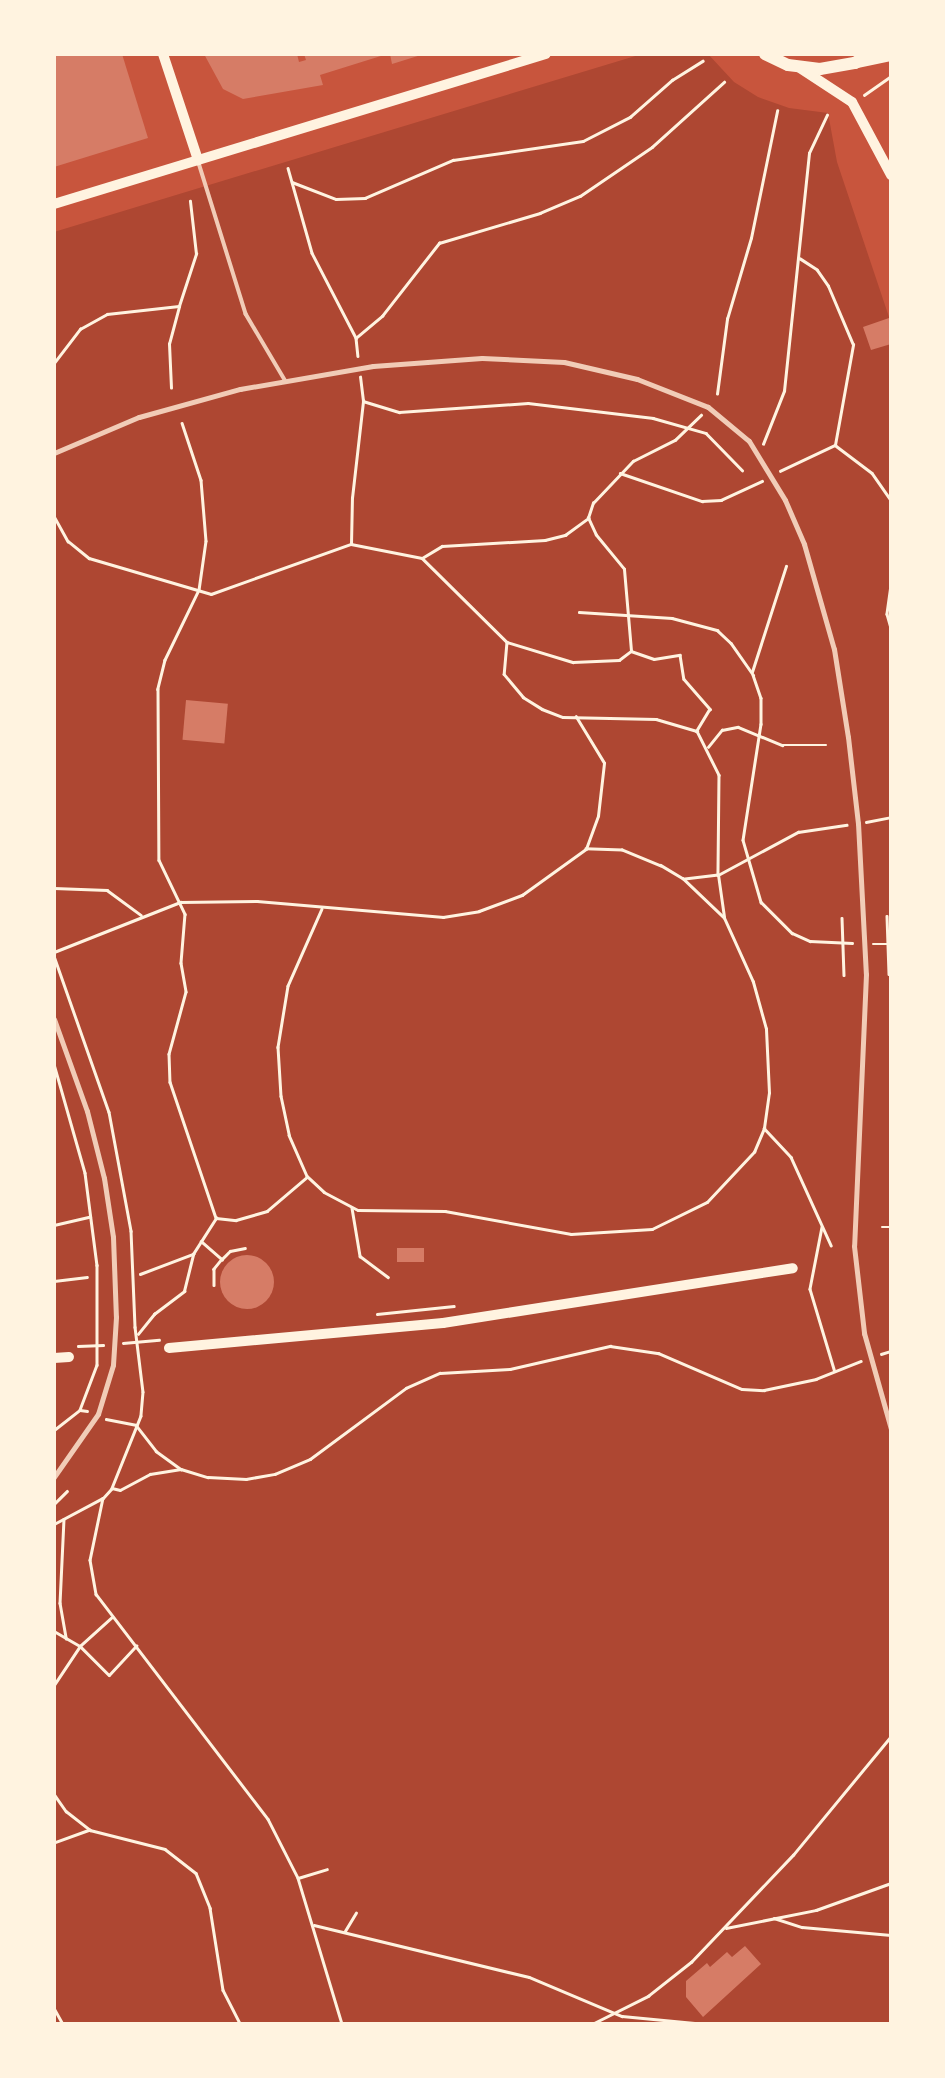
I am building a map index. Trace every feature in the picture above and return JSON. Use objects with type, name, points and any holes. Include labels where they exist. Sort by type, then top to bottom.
[{"type":"main road","points":[[163,54],[198,160]]},
{"type":"main road","points":[[54,204],[546,54]]},
{"type":"main road","points":[[765,54],[800,68],[852,102],[891,175]]},
{"type":"main road","points":[[855,63],[867,54]]},
{"type":"main road","points":[[800,68],[855,63],[891,55]]},
{"type":"main road","points":[[170,1344],[443,1323],[793,1268]]},
{"type":"main road","points":[[54,1358],[69,1357]]},
{"type":"street","points":[[54,453],[139,417],[285,380],[359,368],[505,357],[588,366],[700,403],[732,424],[757,452],[785,500],[814,573],[834,649],[858,823],[866,974],[865,1075],[854,1246],[869,1358],[891,1429]]},
{"type":"street","points":[[54,1019],[87,1111],[104,1178],[113,1237],[116,1336],[113,1365],[98,1414],[54,1477]]},
{"type":"lane","points":[[198,160],[246,314],[285,380]]},
{"type":"path","points":[[292,182],[336,199],[365,198],[453,160],[583,141],[630,117],[672,80],[703,61]]},
{"type":"path","points":[[852,102],[891,76]]},
{"type":"path","points":[[356,338],[382,316],[439,243],[580,196],[652,147],[724,82]]},
{"type":"path","points":[[717,394],[727,319],[751,238],[777,111]]},
{"type":"path","points":[[757,452],[770,435],[784,391],[791,294],[800,259],[809,153],[827,115]]},
{"type":"path","points":[[288,168],[321,277],[356,338],[363,401],[352,498],[351,544]]},
{"type":"path","points":[[171,388],[169,344],[196,254],[190,201]]},
{"type":"path","points":[[800,259],[817,270],[828,286],[853,345],[835,445]]},
{"type":"path","points":[[54,363],[80,329],[107,314],[179,306]]},
{"type":"path","points":[[363,401],[410,412],[527,403],[692,426],[706,433],[743,470]]},
{"type":"path","points":[[422,558],[442,545],[545,540],[565,535],[588,518],[600,493],[619,473],[692,426],[702,415]]},
{"type":"path","points":[[182,424],[201,480],[206,519],[199,590],[165,660],[159,689],[159,860],[185,914],[181,962],[186,992],[168,1067],[173,1095],[216,1218]]},
{"type":"path","points":[[788,467],[835,445]]},
{"type":"path","points":[[835,445],[872,473],[891,500]]},
{"type":"path","points":[[619,473],[702,501],[737,495]]},
{"type":"path","points":[[54,516],[68,541],[89,558],[211,594],[351,544],[422,558],[507,642],[596,664],[619,660],[631,651]]},
{"type":"path","points":[[588,518],[596,535],[620,560],[626,584],[631,651]]},
{"type":"path","points":[[751,672],[786,566]]},
{"type":"path","points":[[891,585],[887,614],[891,628]]},
{"type":"path","points":[[579,612],[672,618],[717,629],[751,672],[761,698],[760,735],[743,840],[746,861],[761,902],[792,933],[810,941],[857,944]]},
{"type":"path","points":[[322,909],[288,986],[278,1047],[281,1096],[289,1135],[307,1176],[352,1208],[445,1211],[570,1234],[652,1229],[707,1202],[754,1152],[764,1128],[770,1077],[766,1028],[752,982],[724,918],[718,875],[719,775],[708,747],[696,731],[656,719],[576,717],[542,709],[513,687],[504,674],[507,642]]},
{"type":"path","points":[[631,651],[654,659],[680,655],[684,679],[710,709],[696,731]]},
{"type":"path","points":[[576,717],[604,763],[605,780],[586,849]]},
{"type":"path","points":[[708,747],[722,730],[738,727],[782,745],[826,745]]},
{"type":"path","points":[[683,879],[718,875],[798,832],[891,817]]},
{"type":"path","points":[[54,1524],[103,1498],[112,1488],[136,1425],[143,1392],[124,1184],[109,1112],[54,954],[141,915],[180,902],[257,901],[429,917],[479,911],[522,895],[586,849],[622,850],[683,879],[724,918]]},
{"type":"path","points":[[54,888],[107,890],[141,915]]},
{"type":"path","points":[[887,916],[889,974]]},
{"type":"path","points":[[842,918],[844,975]]},
{"type":"path","points":[[869,944],[891,944]]},
{"type":"path","points":[[54,1064],[76,1131],[90,1217],[98,1336],[97,1365],[80,1410],[54,1430]]},
{"type":"path","points":[[764,1128],[791,1157],[831,1245]]},
{"type":"path","points":[[216,1218],[236,1220],[267,1211],[307,1176]]},
{"type":"path","points":[[352,1208],[360,1256],[388,1278]]},
{"type":"path","points":[[54,1225],[90,1217]]},
{"type":"path","points":[[138,1334],[154,1314],[184,1291],[193,1254],[216,1218]]},
{"type":"path","points":[[822,1227],[810,1289],[834,1370]]},
{"type":"path","points":[[882,1227],[891,1227]]},
{"type":"path","points":[[201,1241],[222,1259]]},
{"type":"path","points":[[214,1285],[214,1269],[222,1259],[230,1251],[245,1248]]},
{"type":"path","points":[[140,1273],[193,1254]]},
{"type":"path","points":[[54,1281],[87,1277]]},
{"type":"path","points":[[376,1314],[467,1305]]},
{"type":"path","points":[[75,1347],[170,1344]]},
{"type":"path","points":[[112,1488],[120,1490],[150,1474],[181,1469],[229,1479],[275,1474],[326,1449],[422,1380],[440,1373],[510,1369],[595,1347],[657,1353],[742,1389],[788,1387],[891,1351]]},
{"type":"path","points":[[80,1410],[98,1414],[114,1424],[136,1425],[156,1451],[181,1469]]},
{"type":"path","points":[[54,1504],[67,1491]]},
{"type":"path","points":[[103,1498],[89,1571],[111,1618],[256,1799],[298,1878],[342,2024]]},
{"type":"path","points":[[64,1519],[60,1594],[66,1639]]},
{"type":"path","points":[[54,1685],[61,1670],[80,1646],[111,1618]]},
{"type":"path","points":[[54,1631],[80,1646],[109,1675],[136,1646]]},
{"type":"path","points":[[54,1671],[61,1670]]},
{"type":"path","points":[[592,2024],[618,2014],[664,1985],[725,1928],[826,1816],[891,1736]]},
{"type":"path","points":[[54,1794],[66,1811],[90,1830],[165,1849],[196,1873],[210,1908],[223,1990],[240,2024]]},
{"type":"path","points":[[54,1843],[90,1830]]},
{"type":"path","points":[[298,1878],[327,1869]]},
{"type":"path","points":[[725,1928],[816,1910],[891,1883]]},
{"type":"path","points":[[344,1932],[356,1913]]},
{"type":"path","points":[[774,1918],[802,1927],[891,1935]]},
{"type":"path","points":[[313,1924],[529,1977],[618,2014],[705,2024]]},
{"type":"path","points":[[54,2008],[63,2024]]},
{"type":"shaded area","points":[[642,54],[708,54],[734,82],[758,97],[789,108],[828,113],[837,162],[891,323],[891,2024],[54,2024],[54,232]]},
{"type":"building","points":[[54,54],[122,54],[148,138],[54,167]]},
{"type":"building","points":[[204,54],[297,54],[299,62],[306,60],[304,54],[384,55],[320,75],[323,85],[243,99],[223,89]]},
{"type":"building","points":[[390,54],[421,54],[421,55],[392,64]]},
{"type":"building","points":[[889,318],[891,344],[871,350],[863,327]]},
{"type":"building","points":[[186,700],[228,704],[224,744],[183,740]]},
{"type":"building","points":[[397,1248],[424,1248],[424,1262],[397,1262]]},
{"type":"building","points":[[247,1255],[266,1263],[274,1282],[266,1301],[247,1309],[228,1301],[220,1282],[228,1263]]},
{"type":"building","points":[[745,1946],[761,1964],[703,2017],[686,1997],[686,1981],[707,1963],[710,1967],[727,1952],[732,1957]]}]
